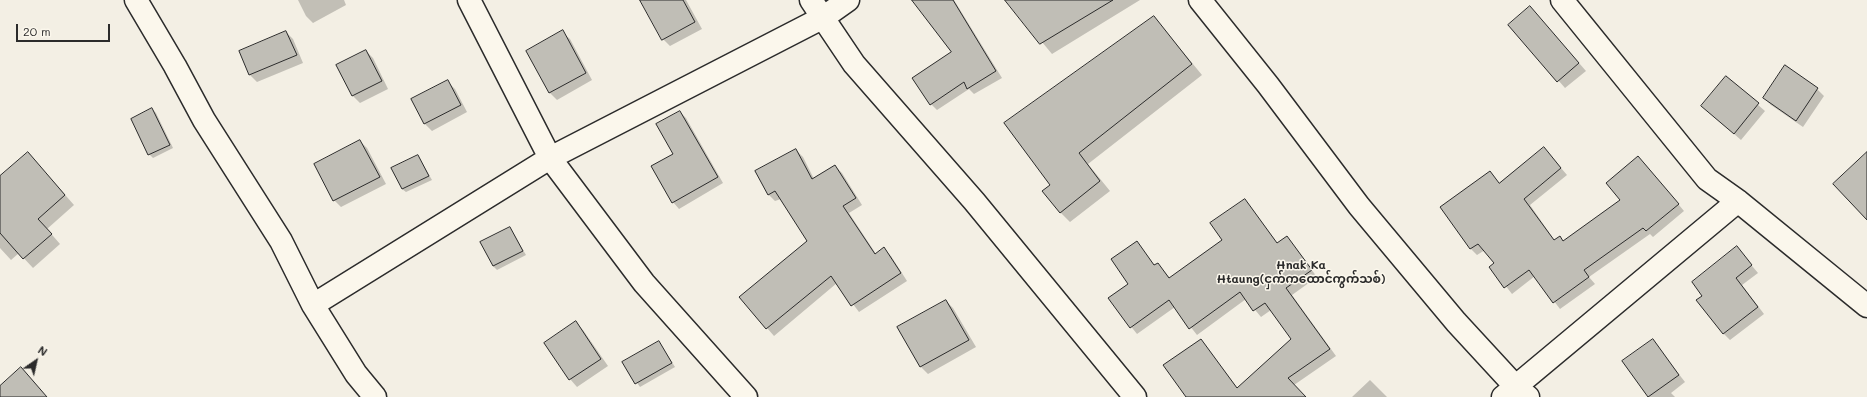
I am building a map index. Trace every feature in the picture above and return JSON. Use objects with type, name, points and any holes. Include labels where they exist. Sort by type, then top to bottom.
[{"type":"street","points":[[136,0],[175,66],[204,120],[281,241],[313,305],[356,374],[375,397]]},
{"type":"street","points":[[469,0],[550,158],[644,283],[746,397]]},
{"type":"street","points":[[313,305],[550,158],[817,8],[848,0]]},
{"type":"street","points":[[1200,0],[1268,86],[1359,206],[1515,393],[1738,201]]},
{"type":"street","points":[[1562,0],[1707,179],[1738,201],[1867,306]]},
{"type":"street","points":[[817,8],[854,64],[974,201],[1135,397]]},
{"type":"building","points":[[640,0],[683,0],[695,22],[662,40]]},
{"type":"building","points":[[912,0],[953,0],[996,71],[967,89],[964,82],[930,105],[912,78],[951,52]]},
{"type":"building","points":[[1005,0],[1113,0],[1040,44]]},
{"type":"building","points":[[1530,6],[1579,63],[1557,82],[1508,25]]},
{"type":"building","points":[[1154,16],[1192,64],[1079,153],[1100,181],[1060,213],[1042,191],[1050,185],[1004,123]]},
{"type":"building","points":[[563,30],[586,73],[549,93],[526,51]]},
{"type":"building","points":[[286,31],[297,55],[249,75],[239,51]]},
{"type":"building","points":[[366,50],[382,81],[352,96],[336,65]]},
{"type":"building","points":[[1785,65],[1818,88],[1796,121],[1763,98]]},
{"type":"building","points":[[1726,76],[1759,103],[1734,134],[1701,106]]},
{"type":"building","points":[[448,80],[461,105],[424,124],[411,99]]},
{"type":"building","points":[[152,108],[170,145],[148,155],[131,119]]},
{"type":"building","points":[[680,111],[718,177],[672,203],[651,166],[673,154],[656,124]]},
{"type":"building","points":[[360,140],[380,177],[333,201],[314,164]]},
{"type":"building","points":[[1544,147],[1561,168],[1524,199],[1554,240],[1560,236],[1563,241],[1620,200],[1606,183],[1638,156],[1679,204],[1646,231],[1643,228],[1584,270],[1589,277],[1553,303],[1529,270],[1504,288],[1489,267],[1494,263],[1478,244],[1470,249],[1440,207],[1490,171],[1499,183]]},
{"type":"building","points":[[796,149],[812,179],[835,165],[856,198],[843,206],[875,254],[884,247],[901,273],[851,306],[831,276],[766,329],[739,297],[807,241],[775,191],[768,195],[755,171]]},
{"type":"building","points":[[28,152],[65,195],[38,219],[52,234],[23,259],[0,233],[0,176]]},
{"type":"building","points":[[1867,152],[1867,220],[1833,184]]},
{"type":"building","points":[[418,155],[429,176],[402,189],[391,168]]},
{"type":"building","points":[[1245,199],[1277,243],[1287,236],[1312,270],[1286,288],[1330,349],[1288,378],[1306,397],[1186,397],[1163,365],[1201,339],[1237,388],[1291,339],[1265,303],[1253,311],[1240,292],[1189,329],[1169,300],[1130,328],[1108,298],[1128,284],[1111,259],[1137,241],[1154,265],[1158,263],[1169,278],[1222,240],[1210,223]]},
{"type":"building","points":[[510,227],[523,251],[493,266],[480,242]]},
{"type":"building","points":[[1737,246],[1752,265],[1736,278],[1758,307],[1723,334],[1696,300],[1702,296],[1692,282]]},
{"type":"building","points":[[946,300],[969,340],[920,367],[897,327]]},
{"type":"building","points":[[576,321],[601,359],[569,380],[544,343]]},
{"type":"building","points":[[1653,339],[1679,375],[1648,397],[1622,361]]},
{"type":"building","points":[[659,341],[672,363],[635,384],[622,362]]},
{"type":"building","points":[[21,367],[47,397],[0,397],[0,386]]},
{"type":"district","name":"Hnak Ka Htaung(ငှက်ကထောင်ကွက်သစ်)","points":[[1301,272]]}]
